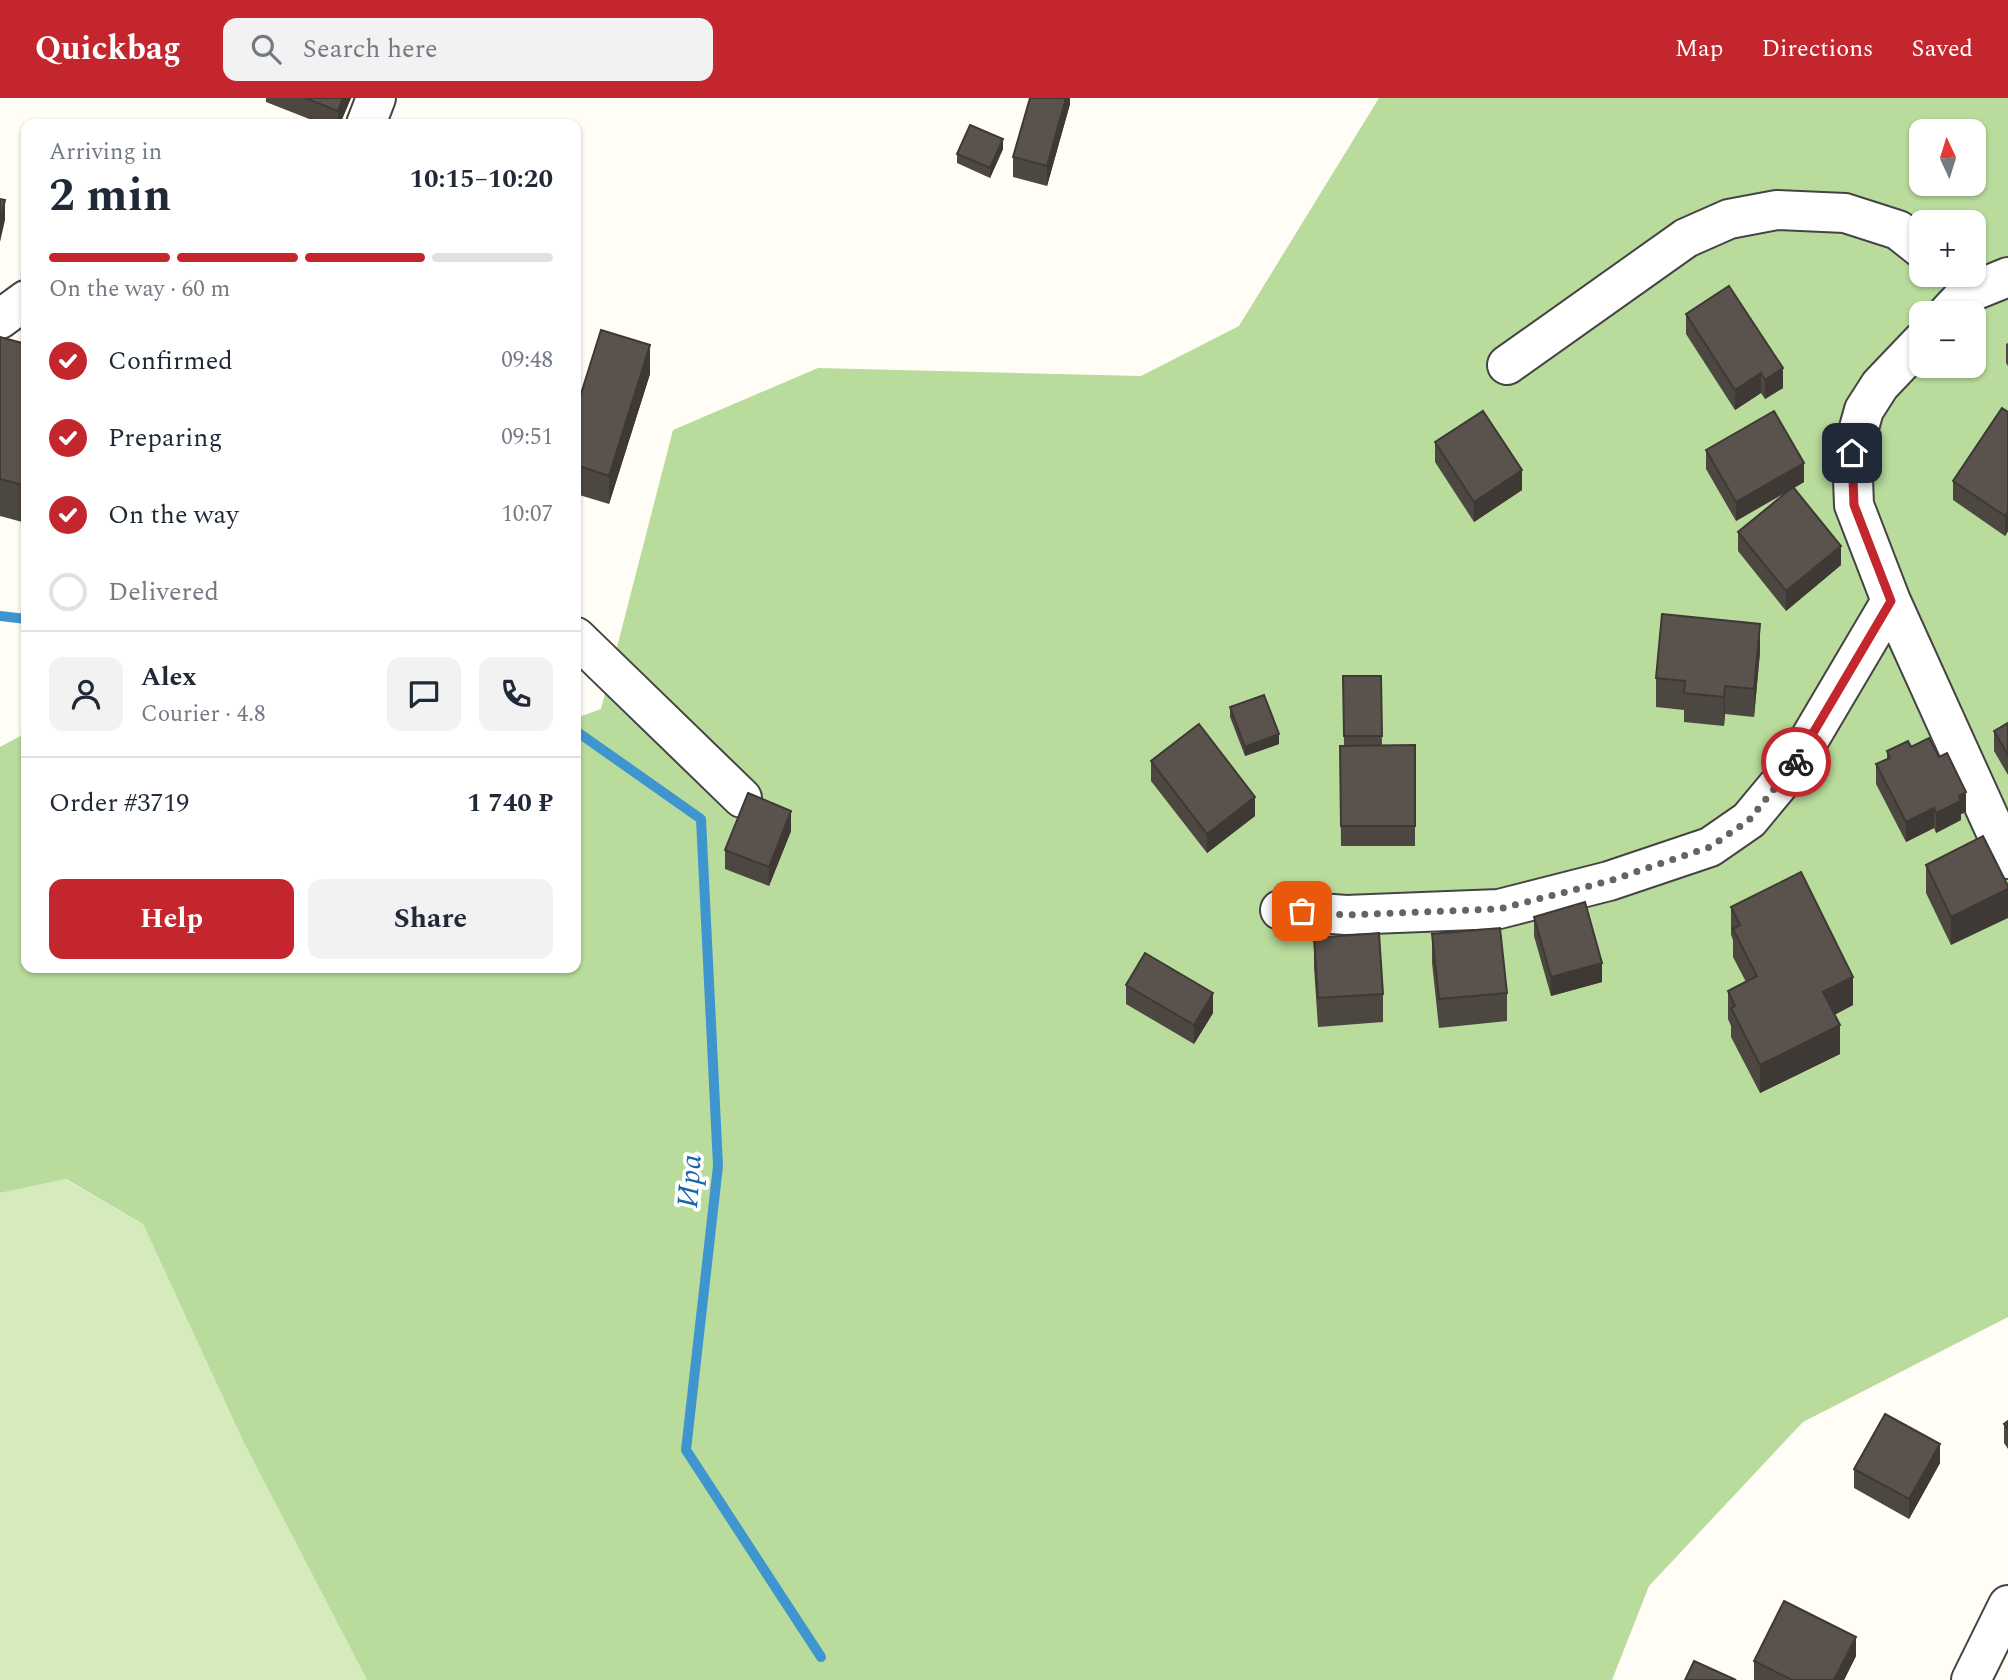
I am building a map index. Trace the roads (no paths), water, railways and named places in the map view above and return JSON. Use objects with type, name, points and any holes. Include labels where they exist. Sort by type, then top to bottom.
[{"type":"street","points":[[368,119],[376,98]]},
{"type":"street","points":[[1507,365],[1686,238],[1728,219],[1777,210],[1845,213],[1898,230],[1909,239]]},
{"type":"street","points":[[1954,294],[2008,277]]},
{"type":"street","points":[[0,319],[21,304]]},
{"type":"street","points":[[1909,355],[1880,385],[1864,410],[1852,453],[1854,505],[1891,601],[2008,859]]},
{"type":"street","points":[[1280,909],[1346,915],[1499,909],[1609,881],[1710,847],[1749,820],[1793,768],[1891,601]]},
{"type":"street","points":[[581,642],[742,798]]},
{"type":"street","points":[[1971,1680],[2008,1605]]},
{"type":"waterway","name":"Ира","points":[[0,616],[21,618]]},
{"type":"waterway","name":"Ира","points":[[581,735],[701,819],[718,1166],[686,1450],[821,1657]]}]
